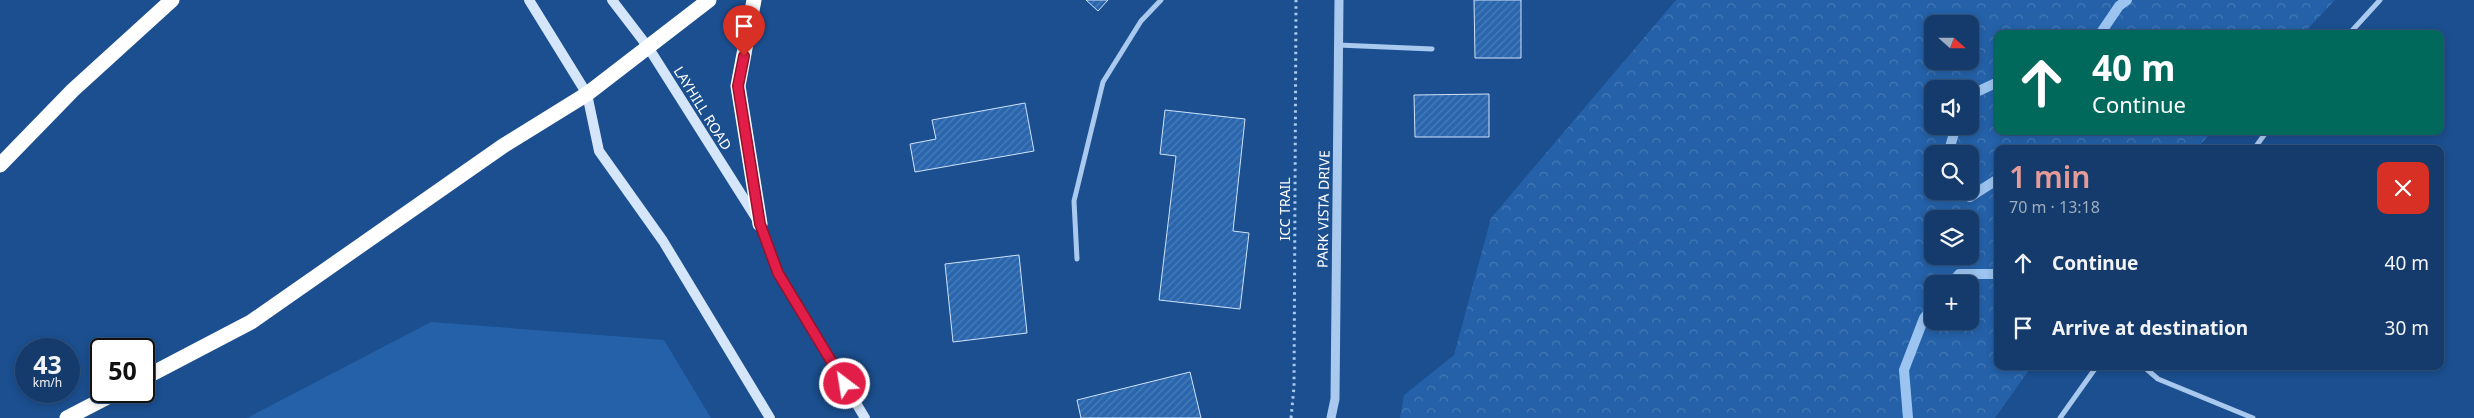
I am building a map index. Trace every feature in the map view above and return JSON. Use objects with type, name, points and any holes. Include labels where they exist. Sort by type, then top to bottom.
[{"type":"highway","points":[[0,165],[73,90],[172,0]]},
{"type":"highway","points":[[155,372],[251,322],[503,146],[587,94],[708,0]]},
{"type":"highway","points":[[754,0],[738,86],[760,224]]},
{"type":"highway","points":[[67,418],[95,403]]},
{"type":"main road","points":[[529,0],[587,94],[599,151],[663,241],[770,418]]},
{"type":"main road","name":"LAYHILL ROAD","points":[[612,0],[648,46],[760,224],[778,273],[865,418]]},
{"type":"street","points":[[1077,259],[1074,201],[1103,82],[1141,21],[1161,0]]},
{"type":"street","name":"PARK VISTA DRIVE","points":[[1331,418],[1335,399],[1339,0]]},
{"type":"street","points":[[2353,30],[2380,0]]},
{"type":"street","points":[[1338,45],[1432,49]]},
{"type":"street","points":[[2060,418],[2094,370]]},
{"type":"street","points":[[2148,370],[2158,378],[2253,418]]},
{"type":"path","name":"ICC TRAIL","points":[[1291,418],[1294,387],[1296,0]]},
{"type":"green space","points":[[1676,0],[2335,0],[2307,30],[1994,30],[1994,135],[2209,135],[2200,145],[1994,145],[1994,370],[2029,370],[1995,418],[1400,418],[1404,395],[1454,355],[1491,218]]},
{"type":"green space","points":[[431,322],[664,340],[711,418],[247,418]]},
{"type":"building","points":[[1086,0],[1108,0],[1098,11]]},
{"type":"building","points":[[1474,0],[1521,0],[1521,58],[1475,58]]},
{"type":"building","points":[[1489,94],[1489,137],[1415,137],[1414,95]]},
{"type":"building","points":[[1025,103],[1034,151],[915,172],[910,144],[936,139],[932,120]]},
{"type":"building","points":[[1165,110],[1245,119],[1233,231],[1249,233],[1240,309],[1159,300],[1176,156],[1160,154]]},
{"type":"building","points":[[1019,255],[1027,333],[953,342],[945,264]]},
{"type":"building","points":[[1190,372],[1201,418],[1081,418],[1077,400]]},
{"type":"waterway","points":[[2103,30],[2119,6],[2127,0]]},
{"type":"waterway","points":[[1979,91],[1994,84]]},
{"type":"waterway","points":[[1951,145],[1953,135]]},
{"type":"waterway","points":[[1979,191],[1994,182]]},
{"type":"waterway","points":[[1958,275],[1994,274]]},
{"type":"waterway","points":[[1908,418],[1904,370],[1924,318]]},
{"type":"route","points":[[744,56],[738,86],[760,224],[778,273],[845,384]]}]
